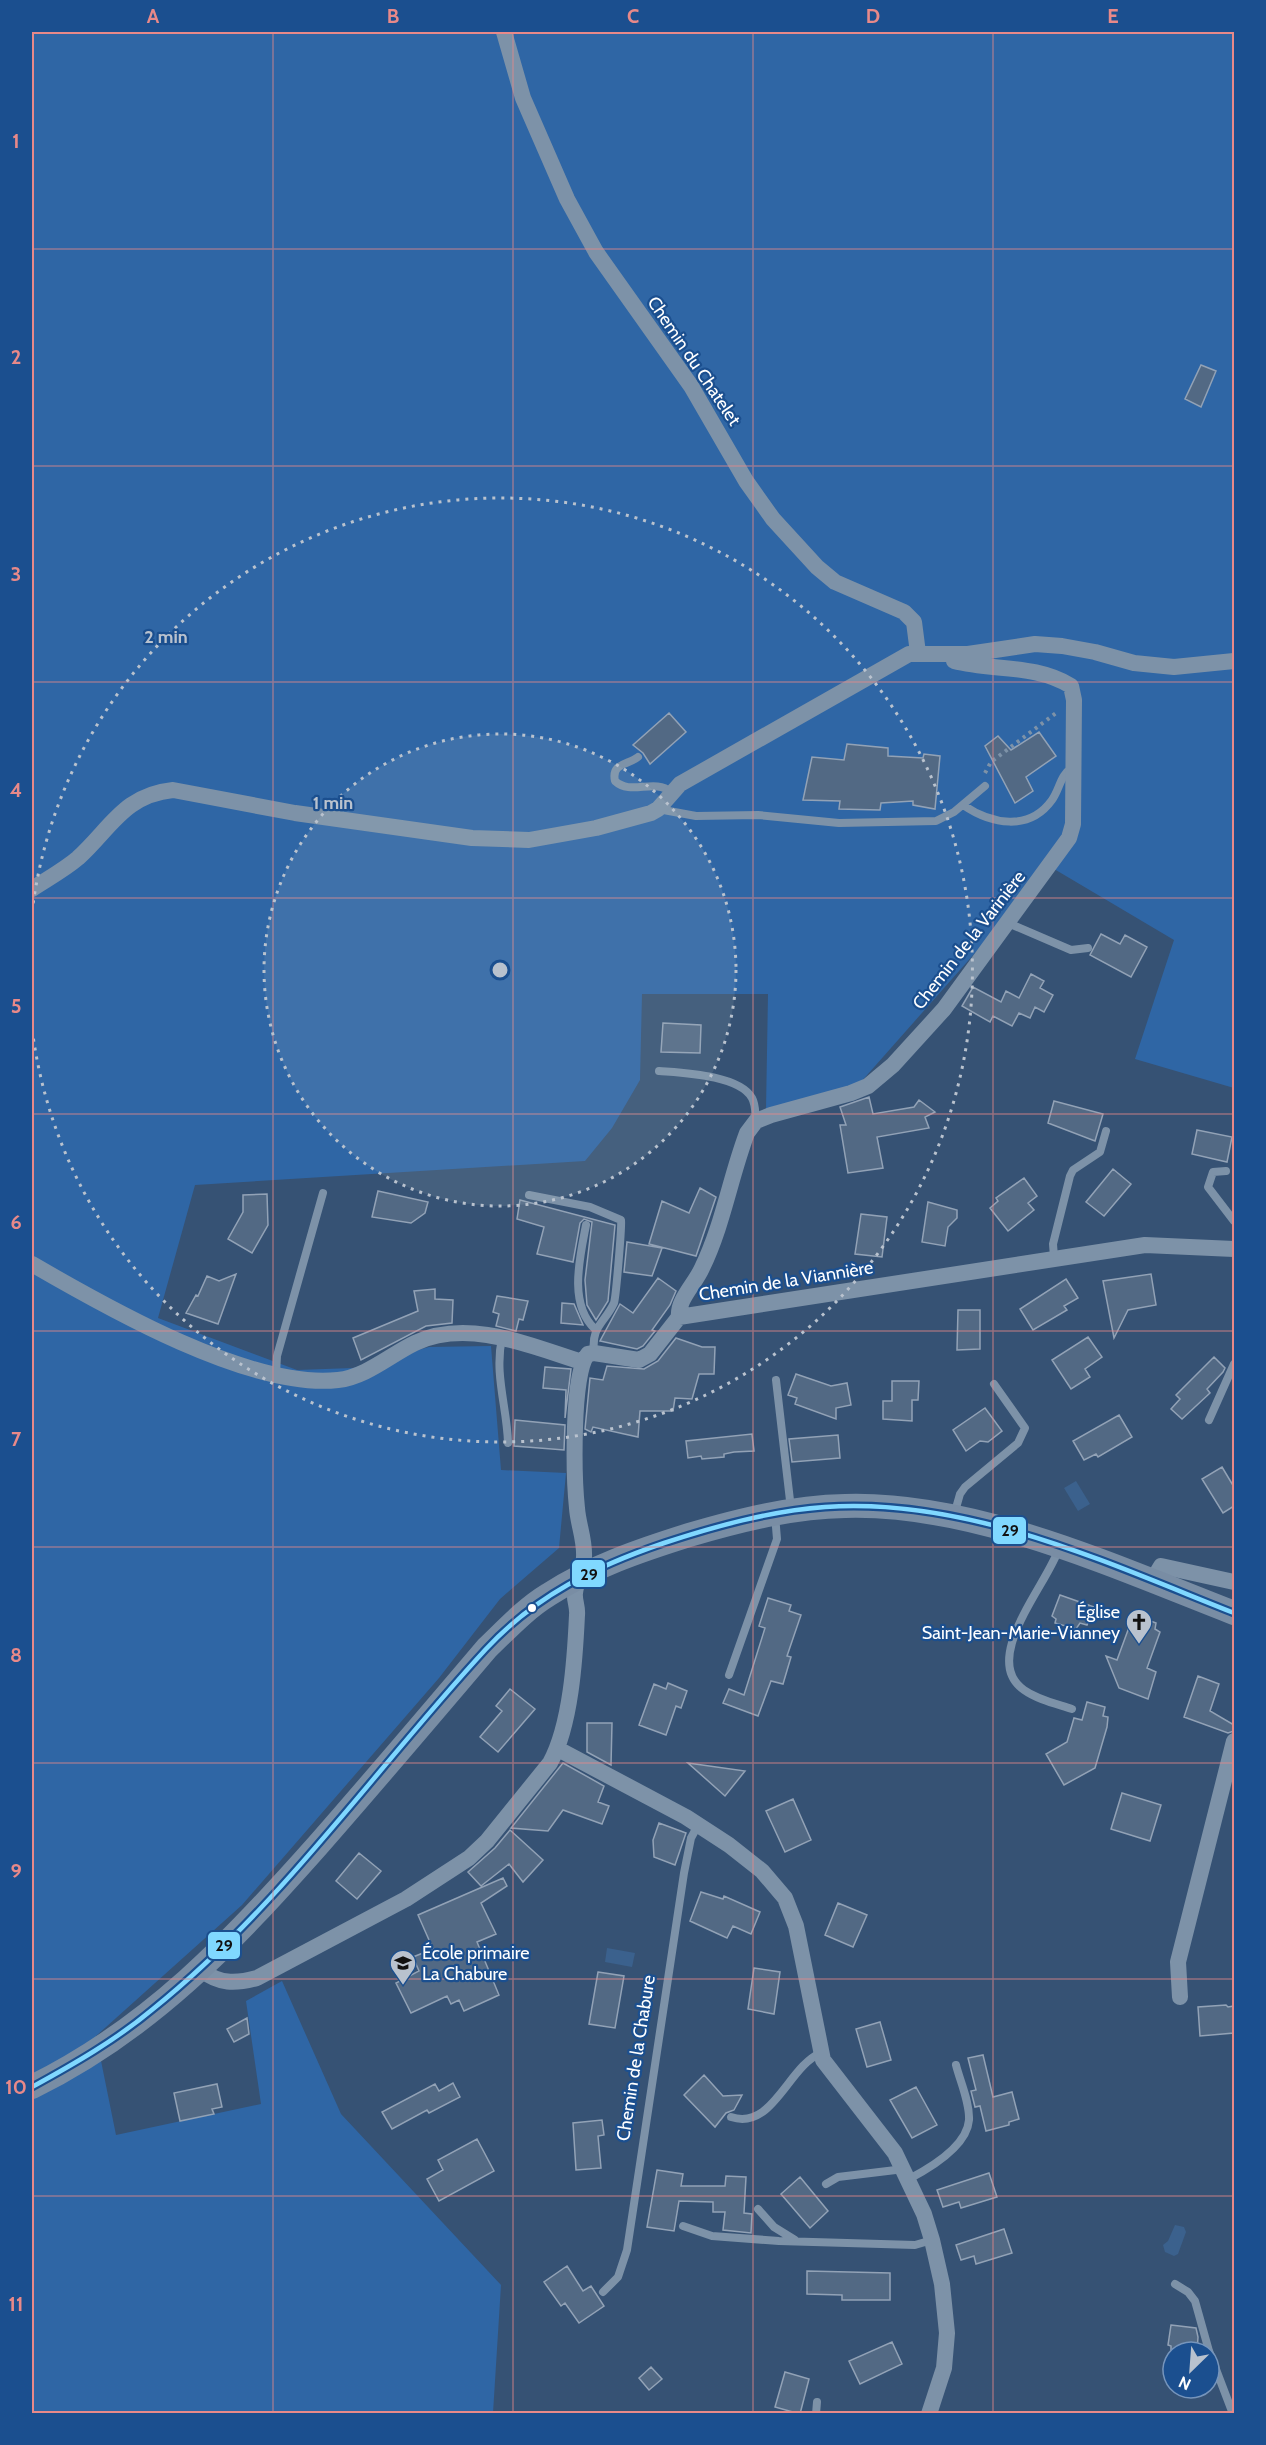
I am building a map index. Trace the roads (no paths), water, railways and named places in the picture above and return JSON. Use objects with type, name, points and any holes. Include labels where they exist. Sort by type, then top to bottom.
[{"type":"main road","points":[[32,2087],[107,2045],[153,2012],[201,1970],[248,1924],[487,1648],[523,1614],[547,1595],[579,1577],[667,1542],[783,1512],[846,1506],[902,1508],[954,1516],[1017,1532],[1234,1613]]},
{"type":"street","name":"Chemin du Chatelet","points":[[504,32],[523,98],[567,199],[596,252],[691,386],[746,481],[773,519],[817,567],[835,582],[904,612],[914,622],[926,653]]},
{"type":"street","points":[[32,889],[77,858],[124,809],[153,792],[173,790],[296,813],[472,838],[529,840],[596,828],[658,809],[680,784],[898,659],[926,653],[968,654],[1035,644],[1073,648],[1134,663],[1174,667],[1234,661]]},
{"type":"street","name":"Chemin de la Varinière","points":[[756,1121],[868,1086],[893,1065],[944,1009],[1069,838],[1073,824],[1074,700],[1071,686],[1057,677],[1040,672],[976,666],[926,653]]},
{"type":"street","points":[[679,1317],[681,1302],[695,1283],[709,1252],[727,1203],[741,1149],[747,1133],[756,1121]]},
{"type":"street","name":"Chemin de la Viannière","points":[[588,1357],[639,1360],[650,1354],[679,1317],[1054,1257],[1145,1245],[1234,1250]]},
{"type":"street","points":[[32,1264],[96,1302],[168,1337],[276,1374],[317,1381],[340,1380],[358,1375],[427,1339],[477,1334],[588,1357],[575,1435],[576,1506],[584,1558],[574,1595],[578,1605],[571,1677],[558,1749],[550,1763],[487,1841],[469,1858],[406,1899],[271,1972],[240,1982],[221,1982],[201,1970]]},
{"type":"street","points":[[1152,1581],[1161,1566],[1234,1582]]},
{"type":"street","points":[[1180,1997],[1178,1962],[1234,1741]]},
{"type":"street","points":[[558,1749],[698,1825],[729,1845],[762,1871],[784,1898],[796,1926],[821,2053],[843,2089],[907,2174],[932,2240],[942,2284],[947,2333],[944,2368],[929,2414]]},
{"type":"lane","points":[[638,757],[618,766],[614,771],[615,781],[626,788],[655,786],[671,792]]},
{"type":"lane","points":[[963,805],[987,818],[1014,823],[1045,807],[1056,794],[1064,776],[1072,768]]},
{"type":"lane","points":[[658,809],[696,816],[758,815],[850,823],[936,821],[963,805],[985,786]]},
{"type":"lane","points":[[1008,923],[1071,950],[1088,948]]},
{"type":"lane","points":[[659,1071],[693,1074],[740,1086],[753,1099],[756,1121]]},
{"type":"lane","points":[[1054,1257],[1053,1244],[1070,1176],[1073,1170],[1096,1157],[1106,1131]]},
{"type":"lane","points":[[1226,1171],[1213,1172],[1208,1187],[1234,1221]]},
{"type":"lane","points":[[276,1374],[277,1356],[323,1193]]},
{"type":"lane","points":[[529,1195],[580,1205],[616,1216],[623,1226],[617,1256],[617,1294],[609,1312],[595,1329],[588,1357]]},
{"type":"lane","points":[[586,1225],[579,1267],[579,1302],[583,1316],[595,1329]]},
{"type":"lane","points":[[502,1338],[499,1387],[507,1416],[508,1443]]},
{"type":"lane","points":[[1209,1420],[1234,1364]]},
{"type":"lane","points":[[729,1675],[777,1539],[783,1512],[776,1380]]},
{"type":"lane","points":[[954,1516],[960,1494],[965,1487],[1018,1443],[1024,1435],[1023,1422],[994,1384]]},
{"type":"lane","points":[[1059,1547],[1051,1569],[1017,1628],[1011,1647],[1010,1666],[1012,1678],[1022,1689],[1072,1709]]},
{"type":"lane","name":"Chemin de la Chabure","points":[[603,2292],[618,2277],[627,2250],[684,1873],[691,1838],[698,1825]]},
{"type":"lane","points":[[731,2117],[744,2120],[761,2114],[808,2062],[821,2053]]},
{"type":"lane","points":[[826,2184],[838,2177],[907,2174],[955,2146],[967,2129],[968,2112],[956,2065]]},
{"type":"lane","points":[[758,2209],[774,2228],[798,2241]]},
{"type":"lane","points":[[683,2226],[712,2236],[778,2241],[915,2245],[932,2240]]},
{"type":"lane","points":[[1175,2284],[1188,2292],[1195,2301],[1209,2352],[1233,2414]]},
{"type":"lane","points":[[816,2414],[817,2402]]},
{"type":"place","name":"Église Saint-Jean-Marie-Vianney","points":[[1139,1645]]},
{"type":"place","name":"École primaire La Chabure","points":[[403,1986]]}]
